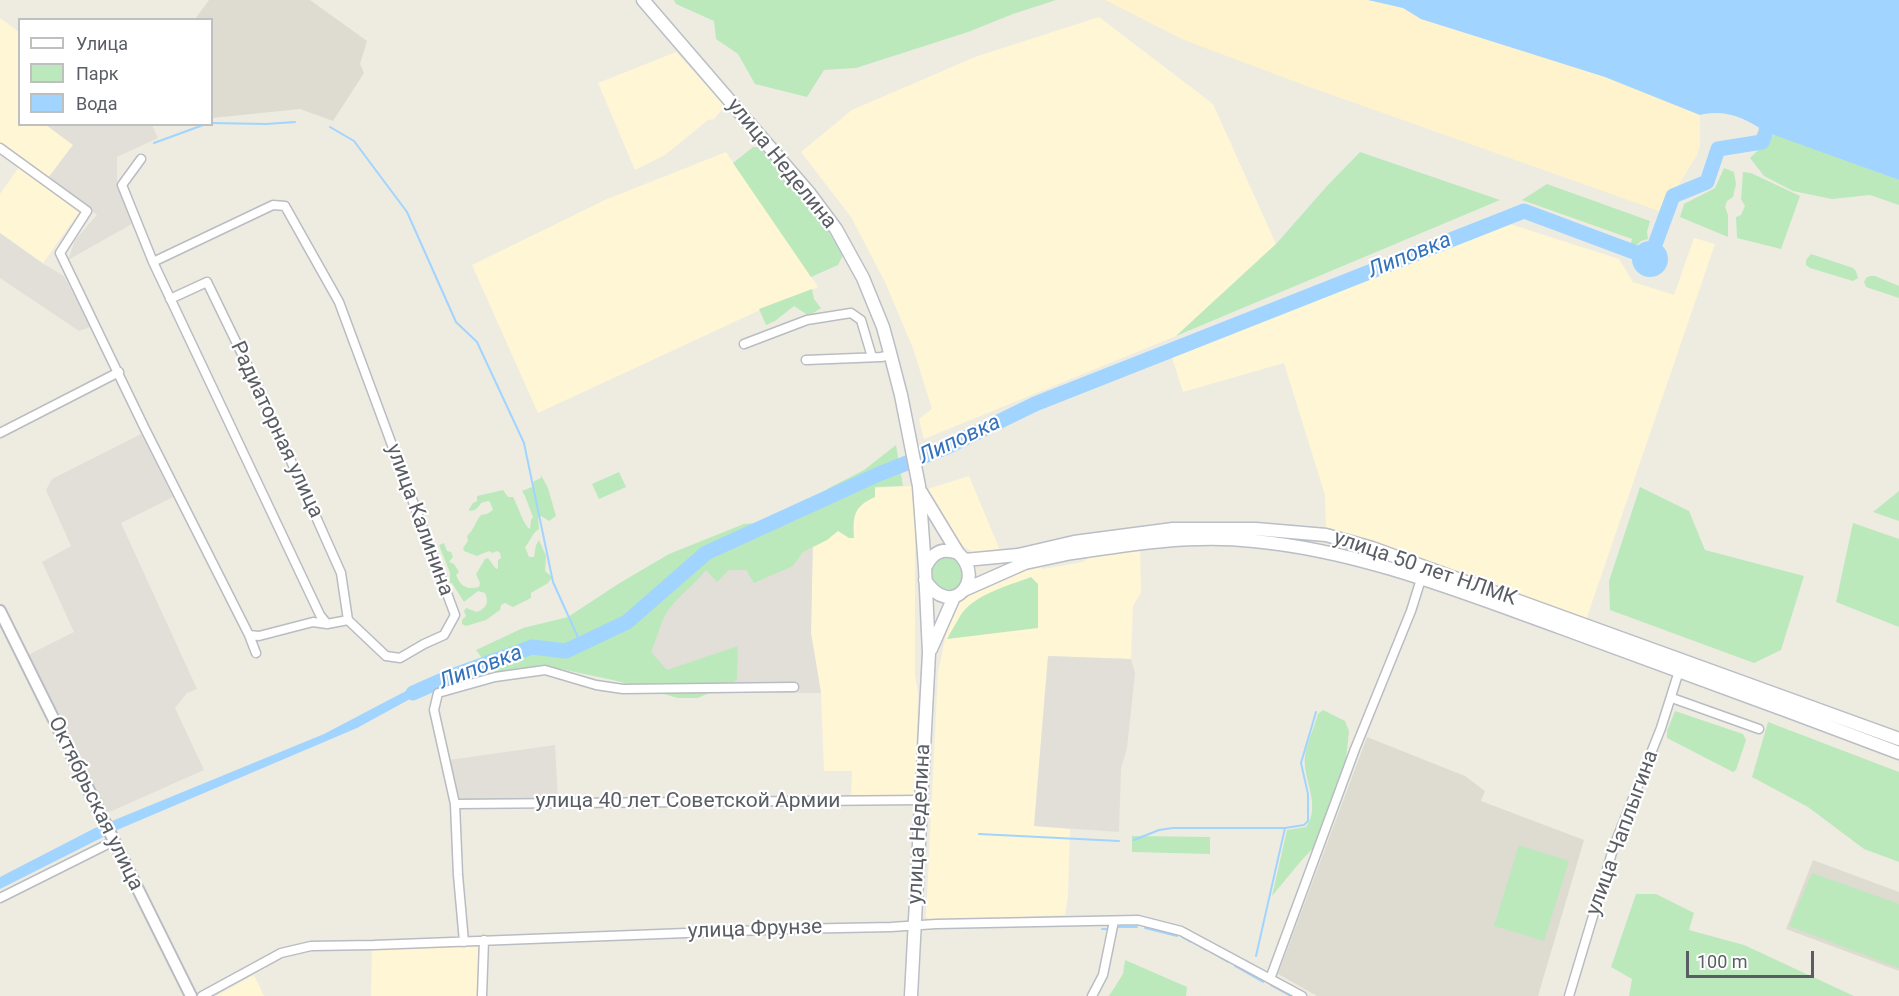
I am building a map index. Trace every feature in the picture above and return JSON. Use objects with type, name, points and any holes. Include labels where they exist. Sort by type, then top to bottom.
[{"type":"main road","name":"улица Неделина","points":[[643,0],[810,194],[836,230],[863,278],[883,327],[891,355],[919,487],[929,653],[911,996]]},
{"type":"main road","points":[[919,487],[969,570],[969,581],[959,593],[929,653]]},
{"type":"main road","name":"улица 50 лет НЛМК","points":[[961,557],[1018,555],[1074,542],[1173,530],[1257,529],[1326,536],[1379,550],[1899,739]]},
{"type":"main road","name":"улица 50 лет НЛМК","points":[[959,593],[1006,571],[1040,559],[1137,543],[1215,538],[1319,550],[1379,565],[1421,579],[1680,671],[1899,753]]},
{"type":"main road","points":[[959,593],[940,596],[935,593],[925,574],[929,559],[935,553],[944,550],[961,557]]},
{"type":"main road","points":[[1680,671],[1681,666],[1685,664],[1696,664]]},
{"type":"street","points":[[0,148],[87,211],[60,253],[256,653]]},
{"type":"street","name":"Радиаторная улица","points":[[141,159],[122,185],[170,299],[320,615],[327,624]]},
{"type":"street","name":"улица Калинина","points":[[153,262],[273,205],[285,206],[339,302],[455,615],[444,636],[400,658],[386,656],[348,620]]},
{"type":"street","name":"Радиаторная улица","points":[[170,299],[207,282],[258,387],[341,573],[348,620]]},
{"type":"street","points":[[744,344],[807,320],[851,313],[861,320],[872,357]]},
{"type":"street","points":[[806,360],[891,355]]},
{"type":"street","points":[[0,433],[119,372]]},
{"type":"street","points":[[1270,979],[1355,749],[1412,611],[1421,579]]},
{"type":"street","name":"Октябрьская улица","points":[[0,611],[191,996]]},
{"type":"street","points":[[249,635],[259,636],[314,622],[327,624],[348,620]]},
{"type":"street","points":[[464,942],[455,804],[434,710],[438,693],[495,677],[545,670],[596,685],[623,689],[794,687]]},
{"type":"street","name":"улица Чаплыгина","points":[[1569,996],[1614,846],[1672,698],[1680,671]]},
{"type":"street","points":[[1672,698],[1759,729]]},
{"type":"street","name":"улица 40 лет Советской Армии","points":[[455,804],[922,800]]},
{"type":"street","points":[[0,898],[113,839]]},
{"type":"street","name":"улица Фрунзе","points":[[202,996],[281,953],[311,946],[790,928],[915,927],[936,924],[1138,920],[1181,931],[1302,996]]},
{"type":"street","points":[[1092,996],[1103,975],[1114,921]]},
{"type":"street","points":[[482,996],[484,940]]},
{"type":"shaded area","points":[[209,0],[310,0],[367,41],[360,64],[364,73],[333,121],[300,109],[213,118],[213,18],[196,18]]},
{"type":"shaded area","points":[[1099,17],[1213,104],[1276,244],[1176,336],[924,439],[919,419],[932,409],[913,348],[885,282],[851,217],[801,152],[852,110],[975,57]]},
{"type":"shaded area","points":[[0,18],[18,31],[18,126],[47,126],[73,145],[48,178],[0,144]]},
{"type":"shaded area","points":[[676,52],[725,106],[714,119],[708,120],[665,155],[635,170],[598,83]]},
{"type":"shaded area","points":[[47,126],[152,126],[158,138],[117,157],[117,186],[132,224],[68,260],[75,240],[97,215],[48,178],[73,145]]},
{"type":"shaded area","points":[[726,152],[818,287],[758,311],[538,413],[472,265],[605,200]]},
{"type":"shaded area","points":[[19,167],[80,211],[43,263],[0,233],[0,194]]},
{"type":"shaded area","points":[[1510,224],[1619,259],[1633,282],[1674,295],[1694,238],[1715,244],[1586,620],[1326,530],[1325,495],[1284,363],[1183,392],[1172,357]]},
{"type":"shaded area","points":[[0,233],[64,276],[90,327],[79,331],[0,278]]},
{"type":"shaded area","points":[[141,434],[173,497],[121,523],[197,689],[187,693],[175,708],[204,770],[105,814],[28,655],[74,632],[42,562],[71,546],[46,490],[52,479]]},
{"type":"shaded area","points":[[969,476],[1002,555],[976,555],[957,541],[936,509],[928,489]]},
{"type":"shaded area","points":[[911,486],[915,521],[915,676],[918,692],[915,797],[851,797],[852,771],[824,771],[821,693],[811,633],[813,538],[871,488]]},
{"type":"shaded area","points":[[813,538],[811,633],[821,693],[649,692],[641,618],[704,564]]},
{"type":"shaded area","points":[[1140,548],[1141,593],[1133,606],[1131,659],[1048,656],[1034,826],[1070,829],[1068,896],[1065,915],[932,921],[926,917],[938,673],[949,620],[959,602],[971,591],[1001,577],[1039,566],[1043,569],[1083,562],[1089,557]]},
{"type":"shaded area","points":[[1048,656],[1131,659],[1135,673],[1127,748],[1121,769],[1119,832],[1034,826]]},
{"type":"shaded area","points":[[1367,737],[1465,776],[1485,791],[1481,801],[1584,840],[1538,996],[1317,996],[1278,974]]},
{"type":"shaded area","points":[[555,745],[558,801],[458,801],[449,760]]},
{"type":"shaded area","points":[[1813,860],[1899,892],[1899,971],[1786,929]]},
{"type":"shaded area","points":[[479,946],[482,950],[480,996],[371,996],[372,949]]},
{"type":"shaded area","points":[[254,975],[264,996],[216,996]]},
{"type":"green space","points":[[674,0],[1056,0],[968,32],[856,68],[824,70],[807,97],[755,84],[738,54],[716,39],[714,21],[676,4]]},
{"type":"green space","points":[[1775,134],[1899,180],[1899,205],[1870,195],[1832,199],[1793,191],[1764,176],[1750,158]]},
{"type":"green space","points":[[753,147],[759,147],[815,210],[843,255],[838,265],[811,277],[733,163]]},
{"type":"green space","points":[[1360,152],[1500,200],[1176,336],[1276,244]]},
{"type":"green space","points":[[1724,168],[1734,172],[1736,184],[1733,197],[1727,201],[1725,207],[1728,215],[1728,237],[1680,217],[1684,204],[1715,188]]},
{"type":"green space","points":[[1743,172],[1751,173],[1800,196],[1781,249],[1737,238],[1736,217],[1741,215],[1745,206],[1741,199]]},
{"type":"green space","points":[[1547,184],[1650,221],[1648,239],[1641,241],[1634,248],[1630,247],[1632,239],[1522,200]]},
{"type":"green space","points":[[1811,254],[1853,268],[1858,278],[1853,281],[1810,268],[1806,265],[1806,260]]},
{"type":"green space","points":[[1870,276],[1899,286],[1899,298],[1866,287],[1864,282]]},
{"type":"green space","points":[[812,289],[814,299],[821,308],[809,316],[794,306],[766,325],[759,309]]},
{"type":"green space","points":[[896,445],[903,486],[875,487],[875,497],[862,505],[856,513],[854,538],[849,538],[838,531],[827,540],[803,552],[793,566],[754,583],[746,570],[729,570],[717,582],[706,570],[667,612],[651,652],[667,670],[738,646],[737,680],[698,698],[678,698],[613,680],[546,666],[492,672],[476,650],[523,628],[568,617],[669,554],[744,524],[797,520],[803,514],[828,502],[827,489],[864,470]]},
{"type":"green space","points":[[619,472],[626,487],[599,499],[592,484]]},
{"type":"green space","points":[[541,475],[548,488],[556,516],[549,521],[541,516],[538,518],[539,529],[525,547],[529,557],[534,557],[539,540],[546,556],[545,571],[552,577],[548,583],[531,593],[531,598],[513,607],[505,603],[501,605],[500,610],[486,620],[466,626],[462,624],[466,616],[464,611],[466,608],[477,612],[483,609],[487,602],[486,596],[485,593],[478,591],[464,602],[450,583],[450,573],[439,545],[444,543],[447,551],[451,552],[453,557],[449,562],[454,564],[459,572],[456,575],[462,585],[468,588],[479,587],[480,583],[476,574],[485,559],[488,558],[496,569],[498,560],[501,558],[497,551],[492,553],[489,551],[477,556],[464,551],[463,548],[468,541],[467,536],[481,515],[493,510],[488,501],[481,503],[475,510],[469,511],[469,509],[477,501],[477,496],[503,490],[508,497],[513,497],[523,520],[530,529],[533,517],[522,491],[532,487],[534,481],[541,478]]},
{"type":"green space","points":[[1640,487],[1689,511],[1705,550],[1804,576],[1781,650],[1754,663],[1610,610],[1609,581]]},
{"type":"green space","points":[[1899,491],[1899,521],[1873,512]]},
{"type":"green space","points":[[1853,523],[1899,539],[1899,627],[1836,602]]},
{"type":"green space","points":[[946,555],[958,561],[964,573],[958,585],[946,591],[934,585],[928,573],[934,561]]},
{"type":"green space","points":[[1031,577],[1038,584],[1038,628],[947,639],[962,613],[976,600]]},
{"type":"green space","points":[[1323,710],[1345,721],[1349,731],[1345,769],[1317,844],[1272,896],[1287,830],[1306,827],[1310,819],[1312,801],[1305,756],[1318,714]]},
{"type":"green space","points":[[1675,711],[1743,734],[1746,740],[1736,770],[1733,772],[1667,738],[1667,731]]},
{"type":"green space","points":[[1768,722],[1899,772],[1899,862],[1864,849],[1808,807],[1752,777]]},
{"type":"green space","points":[[1132,836],[1210,837],[1210,854],[1132,852]]},
{"type":"green space","points":[[1519,845],[1569,861],[1544,941],[1494,926]]},
{"type":"green space","points":[[1812,873],[1899,904],[1899,968],[1789,926]]},
{"type":"green space","points":[[1636,894],[1656,894],[1694,913],[1689,930],[1744,945],[1854,996],[1629,996],[1632,979],[1611,967]]},
{"type":"green space","points":[[1125,960],[1187,987],[1186,996],[1109,996],[1123,974]]},
{"type":"sand","points":[[1105,0],[1368,0],[1403,8],[1421,19],[1605,77],[1700,115],[1700,145],[1697,155],[1662,212],[1184,40]]},
{"type":"water","points":[[1368,0],[1899,0],[1899,180],[1766,132],[1734,116],[1718,113],[1700,115],[1605,77],[1421,19],[1403,8]]},
{"type":"water","points":[[1650,241],[1663,246],[1668,259],[1663,272],[1650,277],[1637,272],[1632,259],[1637,246]]},
{"type":"water","points":[[427,680],[432,687],[357,728],[117,830],[0,889],[0,877],[95,828],[324,734]]},
{"type":"waterway","name":"Липовка","points":[[413,693],[449,677],[532,647],[566,651],[627,622],[706,553],[879,474],[947,447],[1035,404],[1524,211],[1650,258],[1673,196],[1707,182],[1718,149],[1762,142],[1766,132],[1768,112]]},
{"type":"waterway","points":[[213,123],[295,122]]},
{"type":"waterway","points":[[154,143],[201,126]]},
{"type":"waterway","points":[[330,127],[354,141],[407,212],[456,322],[477,342],[524,443],[553,582],[581,644]]},
{"type":"waterway","points":[[1134,840],[1159,830],[1173,828],[1285,828],[1304,825],[1308,821],[1308,794],[1301,763],[1316,712]]},
{"type":"waterway","points":[[1256,956],[1285,828]]},
{"type":"waterway","points":[[979,834],[1119,841]]},
{"type":"waterway","points":[[1117,927],[1137,927]]},
{"type":"waterway","points":[[1145,928],[1177,936]]},
{"type":"waterway","points":[[1102,929],[1108,929]]},
{"type":"waterway","points":[[1182,937],[1191,942]]},
{"type":"waterway","points":[[1194,943],[1206,950]]},
{"type":"waterway","points":[[1211,952],[1228,962]]},
{"type":"waterway","points":[[1235,966],[1263,982]]},
{"type":"waterway","points":[[1271,985],[1291,996]]}]
